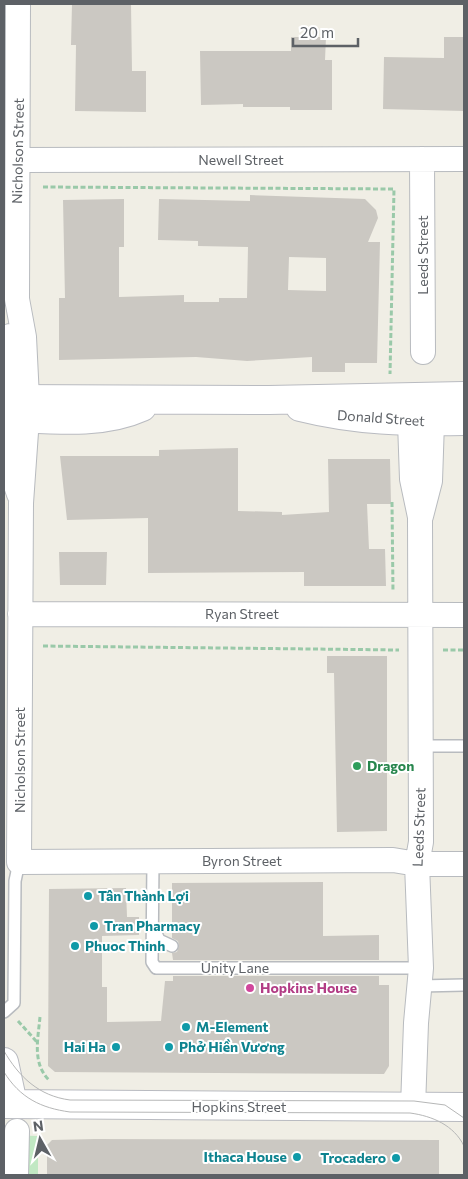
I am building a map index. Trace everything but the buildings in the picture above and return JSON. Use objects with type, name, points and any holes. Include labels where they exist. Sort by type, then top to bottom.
[{"type":"street","name":"Nicholson Street","points":[[18,4],[17,299],[10,332],[13,408],[21,503],[20,614],[12,751],[20,862]]},
{"type":"street","name":"Leeds Street","points":[[422,159],[423,352]]},
{"type":"street","name":"Newell Street","points":[[18,160],[464,159]]},
{"type":"street","points":[[421,422],[422,396]]},
{"type":"street","name":"Donald Street","points":[[13,408],[157,400],[464,396]]},
{"type":"street","name":"Donald Street","points":[[269,400],[338,417],[421,422],[464,421]]},
{"type":"street","name":"Leeds Street","points":[[414,1107],[416,1022],[420,977],[417,864],[421,842],[420,517],[430,476],[421,422]]},
{"type":"street","name":"Ryan Street","points":[[20,614],[464,615]]},
{"type":"street","name":"Byron Street","points":[[20,862],[393,860],[417,864],[464,864]]},
{"type":"street","points":[[4,1062],[8,1104]]},
{"type":"street","name":"Hopkins Street","points":[[8,1104],[414,1107],[463,1111]]},
{"type":"street","points":[[16,1175],[17,1131]]},
{"type":"lane","points":[[421,746],[464,746]]},
{"type":"lane","name":"Nicholson Street","points":[[8,1014],[14,1003],[15,881],[20,862]]},
{"type":"lane","name":"Unity Lane","points":[[153,862],[152,962],[156,968],[420,977]]},
{"type":"lane","points":[[151,922],[159,940],[172,946]]},
{"type":"lane","points":[[420,977],[464,985]]},
{"type":"path","points":[[44,187],[394,190],[390,396]]},
{"type":"path","points":[[392,493],[393,592]]},
{"type":"path","points":[[42,646],[406,650]]},
{"type":"path","points":[[438,650],[464,650]]},
{"type":"path","points":[[8,1014],[38,1043]]},
{"type":"path","points":[[40,1017],[38,1043],[40,1071],[50,1082]]},
{"type":"green space","points":[[4,1135],[38,1136],[38,1175],[4,1175]]},
{"type":"tram line","points":[[4,1051],[23,1077],[39,1090],[70,1100],[414,1101],[445,1105],[464,1118]]},
{"type":"tram line","points":[[4,1072],[17,1089],[32,1100],[50,1108],[70,1112],[410,1113],[426,1116],[442,1123],[454,1132],[464,1146]]},
{"type":"place","name":"Dragon","points":[[357,766]]},
{"type":"place","name":"Tân Thành Lợi","points":[[88,896]]},
{"type":"place","name":"Tran Pharmacy","points":[[94,926]]},
{"type":"place","name":"Phuoc Thinh","points":[[75,946]]},
{"type":"place","name":"Hopkins House","points":[[250,988]]},
{"type":"place","name":"M-Element","points":[[186,1027]]},
{"type":"place","name":"Hai Ha","points":[[116,1047]]},
{"type":"place","name":"Phở Hiền Vương","points":[[169,1047]]},
{"type":"place","name":"Ithaca House","points":[[297,1157]]},
{"type":"place","name":"Trocadero","points":[[396,1158]]}]
